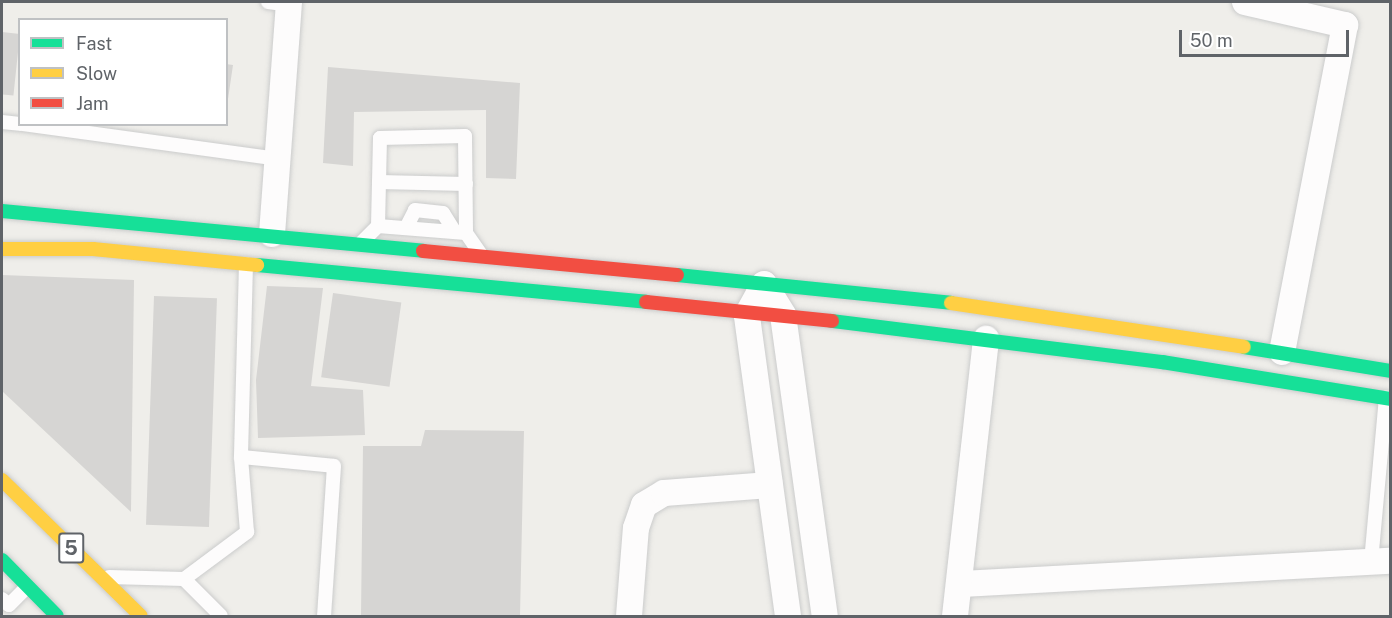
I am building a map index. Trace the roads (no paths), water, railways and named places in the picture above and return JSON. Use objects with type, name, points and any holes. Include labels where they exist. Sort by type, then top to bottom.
[{"type":"main road","points":[[2,211],[272,234],[1024,312],[1282,352],[1390,372]]},
{"type":"main road","points":[[2,249],[93,249],[747,315],[783,315],[987,339],[1388,399]]},
{"type":"main road","name":"5","points":[[2,480],[141,616]]},
{"type":"main road","points":[[2,560],[57,616]]},
{"type":"street","points":[[1245,2],[1345,25],[1282,352]]},
{"type":"street","points":[[272,234],[278,159],[282,3]]},
{"type":"street","points":[[788,616],[747,315],[764,284],[783,315],[825,616]]},
{"type":"street","points":[[955,616],[962,584],[987,339]]},
{"type":"street","points":[[629,616],[636,528],[644,505],[664,493],[770,485]]},
{"type":"street","points":[[962,584],[1381,561]]},
{"type":"lane","points":[[2,122],[18,124]]},
{"type":"lane","points":[[36,126],[278,159]]},
{"type":"lane","points":[[361,243],[378,226],[380,138],[465,136],[466,184],[461,232]]},
{"type":"lane","points":[[379,182],[466,184]]},
{"type":"lane","points":[[378,226],[461,232],[482,257]]},
{"type":"lane","points":[[100,577],[184,579],[247,532],[241,457],[246,264]]},
{"type":"lane","points":[[1381,561],[1388,399]]},
{"type":"lane","points":[[241,457],[334,466],[324,616]]},
{"type":"lane","points":[[184,579],[221,616]]},
{"type":"lane","points":[[2,598],[9,605],[27,587]]}]
